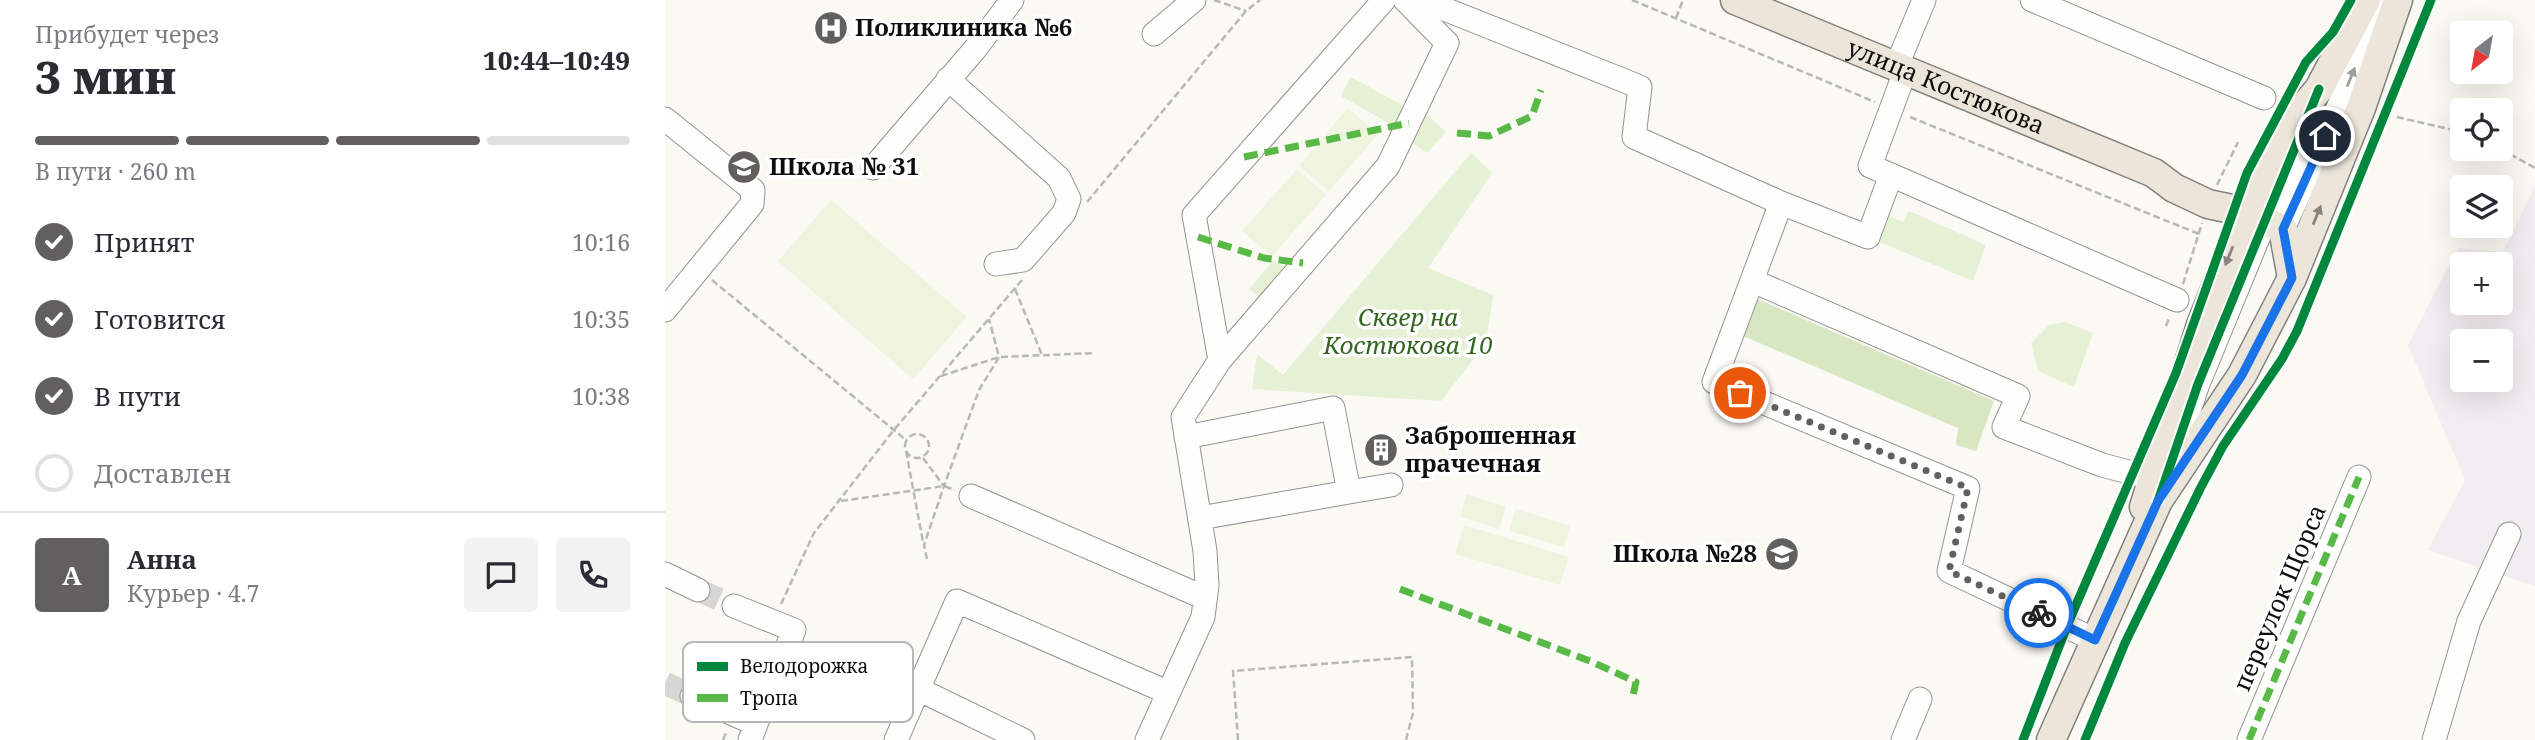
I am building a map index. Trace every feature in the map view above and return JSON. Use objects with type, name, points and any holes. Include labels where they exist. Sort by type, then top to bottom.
[{"type":"main road","name":"улица Костюкова","points":[[1735,0],[2154,173],[2174,188],[2208,204],[2265,221]]},
{"type":"main road","points":[[2051,740],[2127,569],[2155,489],[2201,326],[2265,221],[2293,120],[2319,89],[2366,0]]},
{"type":"main road","points":[[2155,489],[2242,375],[2292,278],[2361,108],[2398,0]]},
{"type":"main road","points":[[2265,221],[2292,278]]},
{"type":"street","points":[[873,167],[976,48],[1012,0]]},
{"type":"street","points":[[1154,34],[1194,0]]},
{"type":"street","points":[[1220,360],[1194,215],[1384,0]]},
{"type":"street","points":[[1147,740],[1203,617],[1205,551],[1185,427],[1220,360],[1388,166],[1447,43],[1405,0]]},
{"type":"street","points":[[1422,0],[1640,87],[1635,137],[1781,203],[1868,237],[1891,175]]},
{"type":"street","points":[[1924,0],[1891,109],[1870,166],[2177,300]]},
{"type":"street","points":[[2032,0],[2264,98]]},
{"type":"street","points":[[2265,221],[2342,99],[2383,0]]},
{"type":"street","points":[[948,79],[1059,178],[1069,199],[1064,213],[1023,260],[996,264]]},
{"type":"street","points":[[665,119],[753,190],[752,204],[665,310]]},
{"type":"street","points":[[1042,219],[1056,203],[1059,178]]},
{"type":"street","points":[[1781,203],[1714,382],[1968,488],[1949,571],[2095,640]]},
{"type":"street","points":[[1753,281],[2018,396],[2004,427],[2155,489]]},
{"type":"street","points":[[1185,427],[1333,408],[1349,492]]},
{"type":"street","name":"переулок Щорса","points":[[2249,740],[2359,477]]},
{"type":"street","points":[[1200,518],[1391,485]]},
{"type":"street","points":[[971,496],[1205,598]]},
{"type":"street","points":[[2434,740],[2469,621],[2509,534]]},
{"type":"street","points":[[665,575],[698,590]]},
{"type":"street","points":[[913,701],[957,601],[1167,692]]},
{"type":"street","points":[[734,606],[794,630],[789,642]]},
{"type":"street","points":[[918,690],[1023,740]]},
{"type":"street","points":[[1903,740],[1920,699]]},
{"type":"street","points":[[896,740],[904,722]]},
{"type":"path","points":[[1214,0],[1246,11]]},
{"type":"path","points":[[1081,211],[1246,11],[1260,0]]},
{"type":"path","points":[[1632,0],[2199,234]]},
{"type":"path","points":[[1676,18],[1683,0]]},
{"type":"path","points":[[2397,117],[2450,129]]},
{"type":"path","points":[[2513,156],[2535,168]]},
{"type":"path","points":[[699,269],[906,440]]},
{"type":"path","points":[[765,642],[814,533],[893,431],[1023,279]]},
{"type":"path","points":[[1015,289],[1042,355]]},
{"type":"path","points":[[923,545],[979,390],[999,357],[989,319]]},
{"type":"path","points":[[940,376],[999,357],[1095,353]]},
{"type":"path","points":[[906,440],[916,434],[927,439],[928,451],[923,457],[915,458],[906,451]]},
{"type":"path","points":[[906,440],[927,559]]},
{"type":"path","points":[[923,457],[944,486]]},
{"type":"path","points":[[839,501],[944,486]]},
{"type":"path","points":[[1238,740],[1233,671],[1412,657],[1413,713],[1406,740]]},
{"type":"path","points":[[723,740],[731,722]]},
{"type":"shaded area","points":[[2535,186],[2535,586],[2428,550],[2465,480],[2408,345],[2450,264],[2450,315],[2513,315],[2513,252],[2503,252],[2510,238],[2513,238],[2513,231]]},
{"type":"shaded area","points":[[2458,248],[2503,252],[2456,252]]},
{"type":"green space","points":[[1351,77],[1409,109],[1399,129],[1341,96]]},
{"type":"green space","points":[[1417,106],[1446,132],[1427,153],[1402,136]]},
{"type":"green space","points":[[1348,108],[1378,134],[1329,191],[1299,166]]},
{"type":"green space","name":"Сквер на Костюкова 10","points":[[1471,153],[1492,173],[1428,268],[1493,295],[1486,343],[1441,401],[1252,389],[1257,354],[1283,375]]},
{"type":"green space","points":[[1297,169],[1326,195],[1272,256],[1242,231]]},
{"type":"green space","points":[[831,200],[967,317],[913,379],[778,261]]},
{"type":"green space","points":[[1909,211],[1986,245],[1973,281],[1875,240],[1885,214],[1903,222]]},
{"type":"green space","points":[[1274,260],[1290,273],[1265,302],[1249,289]]},
{"type":"green space","points":[[1755,298],[1994,401],[1976,451],[1956,445],[1958,428],[1741,335]]},
{"type":"green space","points":[[2065,322],[2093,333],[2074,387],[2038,371],[2031,343],[2049,325]]},
{"type":"green space","points":[[1467,494],[1506,507],[1499,529],[1460,516]]},
{"type":"green space","points":[[1516,509],[1570,526],[1564,547],[1509,531]]},
{"type":"green space","points":[[1464,525],[1569,557],[1560,585],[1455,554]]},
{"type":"tunnel","points":[[698,590],[734,606]]},
{"type":"tunnel","points":[[665,683],[683,692]]},
{"type":"marked path","points":[[1457,133],[1489,136],[1532,116],[1541,90]]},
{"type":"marked path","points":[[1244,157],[1409,123]]},
{"type":"marked path","points":[[1198,237],[1264,258],[1303,263]]},
{"type":"marked path","points":[[2249,740],[2359,477]]},
{"type":"marked path","points":[[1400,589],[1590,661],[1636,682],[1632,700]]},
{"type":"cycle path","points":[[2023,740],[2067,626],[2176,373],[2247,173],[2306,62],[2333,32],[2351,0]]},
{"type":"cycle path","points":[[2085,740],[2125,643],[2200,489],[2223,446],[2282,359],[2297,331],[2431,0]]},
{"type":"cycle path","points":[[2158,501],[2198,384],[2319,89]]},
{"type":"way so far","points":[[1740,393],[1968,488],[1949,571],[2039,613]]},
{"type":"place","name":"Поликлиника №6","points":[[831,28]]},
{"type":"place","name":"Школа № 31","points":[[744,167]]},
{"type":"place","name":"Заброшенная прачечная","points":[[1381,450]]},
{"type":"place","name":"Школа №28","points":[[1782,554]]},
{"type":"route","points":[[2039,613],[2095,640],[2158,501],[2242,375],[2292,278],[2283,229],[2325,136]]}]
